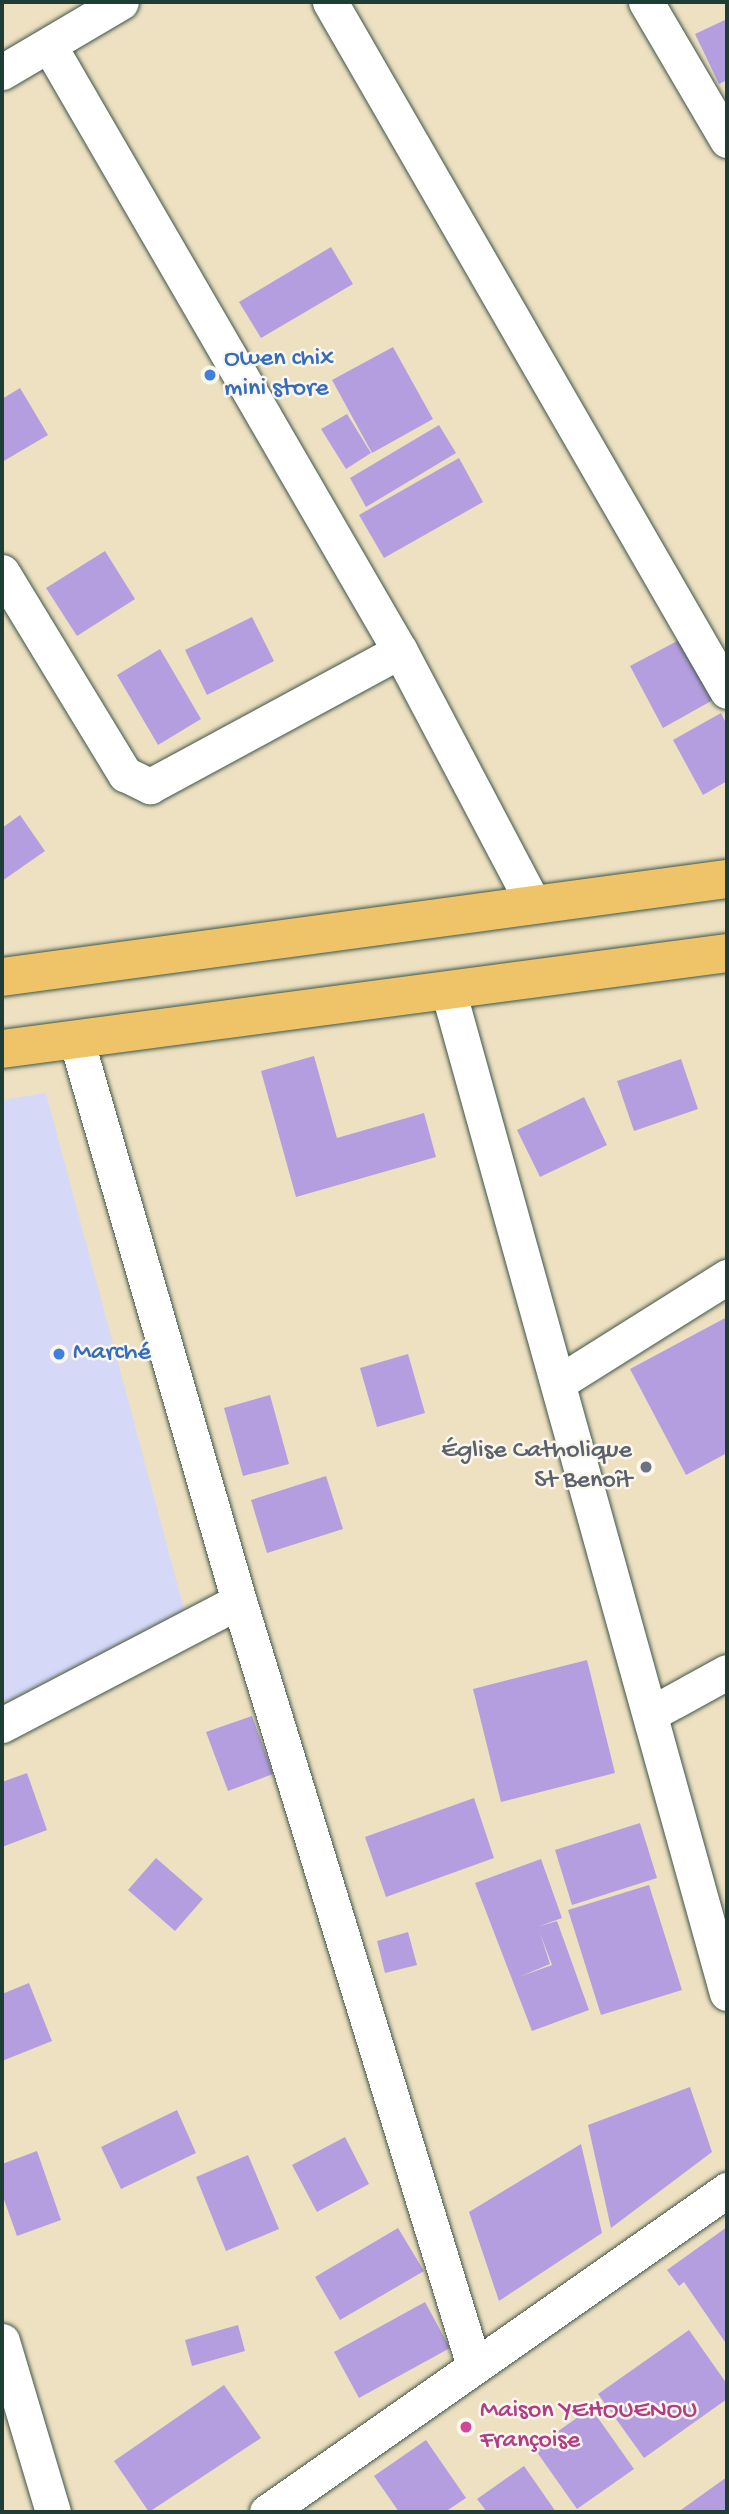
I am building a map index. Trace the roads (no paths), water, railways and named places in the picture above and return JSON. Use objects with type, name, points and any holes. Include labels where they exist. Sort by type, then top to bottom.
[{"type":"main road","points":[[2,977],[727,879]]},
{"type":"main road","points":[[2,1049],[727,953]]},
{"type":"street","points":[[2,72],[50,47],[121,2]]},
{"type":"street","points":[[330,2],[727,691]]},
{"type":"street","points":[[646,2],[727,141]]},
{"type":"street","points":[[50,47],[400,651],[534,905]]},
{"type":"street","points":[[2,572],[125,774],[150,786],[400,651]]},
{"type":"street","points":[[448,990],[561,1381],[727,1993]]},
{"type":"street","points":[[76,1039],[239,1601],[474,2366]]},
{"type":"street","points":[[561,1381],[727,1277]]},
{"type":"street","points":[[2,1725],[239,1601]]},
{"type":"street","points":[[652,1713],[727,1672]]},
{"type":"street","points":[[267,2512],[727,2190]]},
{"type":"street","points":[[2,2341],[53,2512]]},
{"type":"place","name":"Owen chix mini store","points":[[210,375]]},
{"type":"place","name":"Marché","points":[[59,1354]]},
{"type":"place","name":"Église Catholique St Benoît","points":[[646,1467]]},
{"type":"place","name":"Maison YEHOUENOU Françoise","points":[[466,2427]]}]
